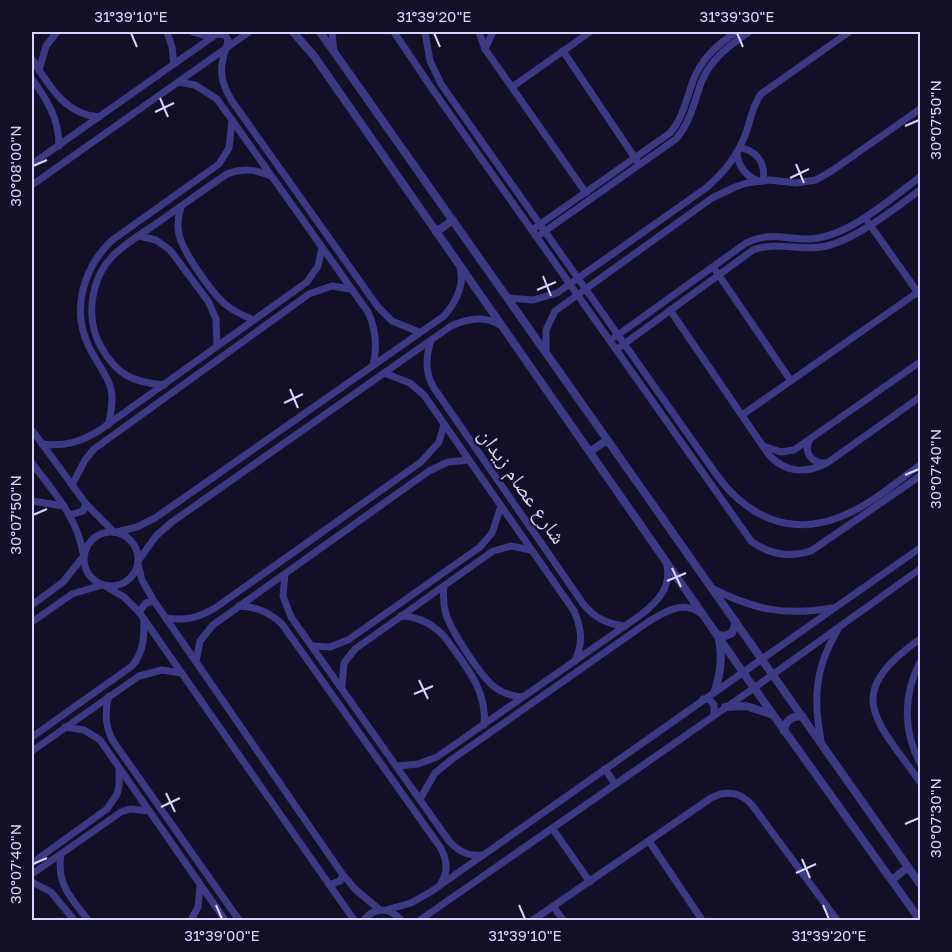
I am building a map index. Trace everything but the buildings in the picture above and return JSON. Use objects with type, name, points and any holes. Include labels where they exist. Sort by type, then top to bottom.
[{"type":"street","points":[[39,70],[46,46],[54,32]]},
{"type":"street","points":[[167,32],[174,64]]},
{"type":"street","points":[[193,32],[222,34],[227,37],[221,66],[226,92],[378,307],[393,321],[419,333]]},
{"type":"street","points":[[32,185],[249,32]]},
{"type":"street","points":[[293,32],[314,56],[772,714],[920,921]]},
{"type":"street","points":[[320,32],[921,885]]},
{"type":"street","points":[[331,48],[332,32]]},
{"type":"street","points":[[394,32],[751,541],[769,552],[801,554],[821,545],[921,476]]},
{"type":"street","points":[[425,32],[429,61],[437,78],[721,481],[739,502],[761,515],[787,523],[814,523],[840,517],[853,511],[921,465]]},
{"type":"street","points":[[479,32],[485,49],[586,193]]},
{"type":"street","points":[[485,49],[493,32]]},
{"type":"street","points":[[512,87],[590,32]]},
{"type":"street","points":[[534,233],[638,162],[664,139],[676,126],[699,69],[713,49],[736,33],[749,32]]},
{"type":"street","points":[[507,298],[533,300],[570,285],[706,188],[726,169],[738,150],[753,107],[761,94],[849,32]]},
{"type":"street","points":[[32,164],[216,34]]},
{"type":"street","points":[[314,56],[317,48],[331,48]]},
{"type":"street","points":[[563,51],[638,162]]},
{"type":"street","points":[[32,59],[60,99],[73,110],[99,117]]},
{"type":"street","points":[[32,79],[50,106],[58,129],[59,146]]},
{"type":"street","points":[[178,82],[203,88],[217,99],[373,322],[377,344],[373,365]]},
{"type":"street","points":[[217,99],[226,92]]},
{"type":"street","points":[[50,106],[58,104],[60,99]]},
{"type":"street","points":[[546,353],[546,330],[555,311],[712,198],[735,187],[761,181],[806,182],[825,176],[921,109]]},
{"type":"street","points":[[108,425],[112,402],[111,390],[103,369],[84,335],[80,309],[84,284],[94,260],[111,241],[213,171],[229,148],[232,120]]},
{"type":"street","points":[[738,150],[751,151],[759,158],[764,169],[761,181]]},
{"type":"street","points":[[738,150],[743,170],[761,181]]},
{"type":"street","points":[[45,155],[47,162],[55,167]]},
{"type":"street","points":[[542,228],[586,193],[638,162]]},
{"type":"street","points":[[164,385],[133,380],[125,376],[112,363],[99,343],[92,321],[92,309],[95,286],[104,266],[139,236],[227,174],[244,169],[271,176]]},
{"type":"street","points":[[213,171],[219,179]]},
{"type":"street","points":[[609,341],[713,266],[755,239],[774,235],[818,238],[842,230],[921,177]]},
{"type":"street","points":[[616,350],[753,250],[771,245],[822,247],[846,239],[919,194]]},
{"type":"street","points":[[292,205],[301,199]]},
{"type":"street","points":[[181,207],[178,215],[178,233],[187,254],[216,295],[230,308],[254,320]]},
{"type":"street","points":[[742,415],[919,294],[865,216]]},
{"type":"street","points":[[436,232],[453,220]]},
{"type":"street","points":[[139,236],[164,244],[179,260],[213,310],[218,328],[217,346]]},
{"type":"street","points":[[42,444],[67,445],[79,442],[108,425],[307,282],[318,266],[321,248]]},
{"type":"street","points":[[179,260],[181,255],[187,254]]},
{"type":"street","points":[[32,605],[71,574],[92,539],[102,533],[137,527],[155,518],[444,316],[458,297],[462,275],[459,265]]},
{"type":"street","points":[[713,266],[791,381]]},
{"type":"street","points":[[307,282],[314,286],[314,291]]},
{"type":"street","points":[[84,284],[95,286]]},
{"type":"street","points":[[72,485],[85,460],[107,439],[314,291],[332,286],[350,289]]},
{"type":"street","points":[[208,301],[216,295]]},
{"type":"street","points":[[670,310],[763,446],[776,462],[791,470],[809,470],[826,464],[921,397]]},
{"type":"street","points":[[444,316],[450,321],[451,326]]},
{"type":"street","points":[[32,622],[81,590],[104,585],[112,586],[126,581],[135,571],[149,544],[163,528],[451,326],[461,321],[483,319],[494,321],[503,327]]},
{"type":"street","name":"شارع عصام زيدان","points":[[431,340],[427,371],[434,388],[584,605],[590,612],[606,622],[625,626]]},
{"type":"street","points":[[103,369],[109,368],[112,363]]},
{"type":"street","points":[[763,446],[775,452],[788,452],[920,363]]},
{"type":"street","name":"شارع عصام زيدان","points":[[384,373],[410,383],[424,395],[574,611],[581,630],[581,641],[575,661]]},
{"type":"street","points":[[424,395],[427,390],[434,388]]},
{"type":"street","points":[[166,618],[186,620],[215,608],[417,465],[434,450],[444,425]]},
{"type":"street","points":[[32,430],[86,504],[116,532],[133,543],[142,580],[154,601],[343,875],[364,897],[383,910],[393,912],[401,921]]},
{"type":"street","points":[[100,430],[102,436],[107,439]]},
{"type":"street","points":[[810,439],[807,445],[809,456],[813,461],[826,464]]},
{"type":"street","points":[[591,451],[607,440]]},
{"type":"street","points":[[251,451],[259,461]]},
{"type":"street","points":[[196,661],[200,641],[206,632],[221,619],[423,475],[448,462],[469,460]]},
{"type":"street","points":[[32,463],[70,515],[79,534],[88,574],[124,597],[141,616],[354,921]]},
{"type":"street","points":[[417,465],[422,469],[423,475]]},
{"type":"street","points":[[485,484],[496,477]]},
{"type":"street","points":[[712,488],[721,481]]},
{"type":"street","points":[[32,501],[64,507]]},
{"type":"street","points":[[70,515],[79,514],[86,504]]},
{"type":"street","points":[[312,646],[330,647],[348,640],[480,547],[492,533],[501,506]]},
{"type":"street","points":[[155,518],[157,526],[163,528]]},
{"type":"street","points":[[342,688],[344,663],[355,649],[501,547],[511,546],[531,550]]},
{"type":"street","points":[[480,547],[485,548],[487,555]]},
{"type":"street","points":[[364,921],[368,915],[411,903],[440,886],[761,658],[921,548]]},
{"type":"street","points":[[397,766],[428,762],[445,752],[642,614],[660,598],[667,585],[669,575],[667,563]]},
{"type":"street","points":[[420,921],[921,569]]},
{"type":"street","points":[[285,574],[282,585],[283,596],[291,617],[445,835],[461,852],[484,854]]},
{"type":"street","points":[[444,586],[444,605],[453,630],[486,678],[506,694],[522,697]]},
{"type":"street","points":[[712,589],[746,604],[779,612],[796,613],[835,608]]},
{"type":"street","points":[[49,593],[57,595],[57,604]]},
{"type":"street","points":[[32,737],[137,661],[144,638],[141,616],[146,603],[154,601]]},
{"type":"street","points":[[574,611],[581,609],[584,605]]},
{"type":"street","points":[[239,606],[267,612],[282,624],[444,855],[446,871],[440,886]]},
{"type":"street","points":[[215,608],[217,616],[221,619]]},
{"type":"street","points":[[420,799],[435,773],[648,622],[676,608],[695,609],[703,615]]},
{"type":"street","points":[[642,614],[647,616],[648,622]]},
{"type":"street","points":[[401,616],[429,623],[444,636],[476,683],[483,699],[484,725]]},
{"type":"street","points":[[282,624],[284,617],[291,617]]},
{"type":"street","points":[[718,635],[725,636],[732,633],[736,622]]},
{"type":"street","points":[[821,743],[816,703],[817,683],[821,663],[838,628]]},
{"type":"street","points":[[444,636],[447,629],[453,630]]},
{"type":"street","points":[[715,691],[722,663],[718,635]]},
{"type":"street","points":[[921,639],[902,652],[883,671],[877,679],[872,700],[878,720],[921,782]]},
{"type":"street","points":[[348,640],[349,646],[355,649]]},
{"type":"street","points":[[921,663],[910,686],[907,718],[913,748],[921,763]]},
{"type":"street","points":[[126,671],[134,672],[135,676],[132,680]]},
{"type":"street","points":[[32,751],[132,680],[154,671],[181,672]]},
{"type":"street","points":[[476,683],[483,682],[486,678]]},
{"type":"street","points":[[109,696],[105,714],[113,741],[239,921]]},
{"type":"street","points":[[703,699],[710,700],[714,705],[714,715]]},
{"type":"street","points":[[725,707],[753,707],[772,714]]},
{"type":"street","points":[[784,731],[786,722],[790,719],[803,717]]},
{"type":"street","points":[[65,728],[84,730],[92,734],[105,747],[225,921]]},
{"type":"street","points":[[105,747],[106,742],[113,741]]},
{"type":"street","points":[[445,752],[446,758],[452,760]]},
{"type":"street","points":[[32,863],[107,809],[117,794],[119,768]]},
{"type":"street","points":[[605,769],[615,784]]},
{"type":"street","points":[[533,921],[716,795],[731,793],[741,795],[752,805],[837,921]]},
{"type":"street","points":[[107,809],[112,811],[113,817]]},
{"type":"street","points":[[32,874],[113,817],[130,809],[149,811]]},
{"type":"street","points":[[552,828],[590,882]]},
{"type":"street","points":[[435,841],[442,839],[445,835]]},
{"type":"street","points":[[649,841],[702,921]]},
{"type":"street","points":[[183,860],[192,853]]},
{"type":"street","points":[[61,854],[60,874],[67,893],[87,921]]},
{"type":"street","points":[[892,880],[908,867]]},
{"type":"street","points":[[329,885],[336,884],[343,875]]},
{"type":"street","points":[[32,882],[43,886],[59,899],[74,921]]},
{"type":"street","points":[[191,921],[198,907],[199,884]]},
{"type":"street","points":[[432,891],[433,901],[443,903]]},
{"type":"street","points":[[59,899],[61,893],[67,893]]},
{"type":"street","points":[[553,906],[563,921]]}]
